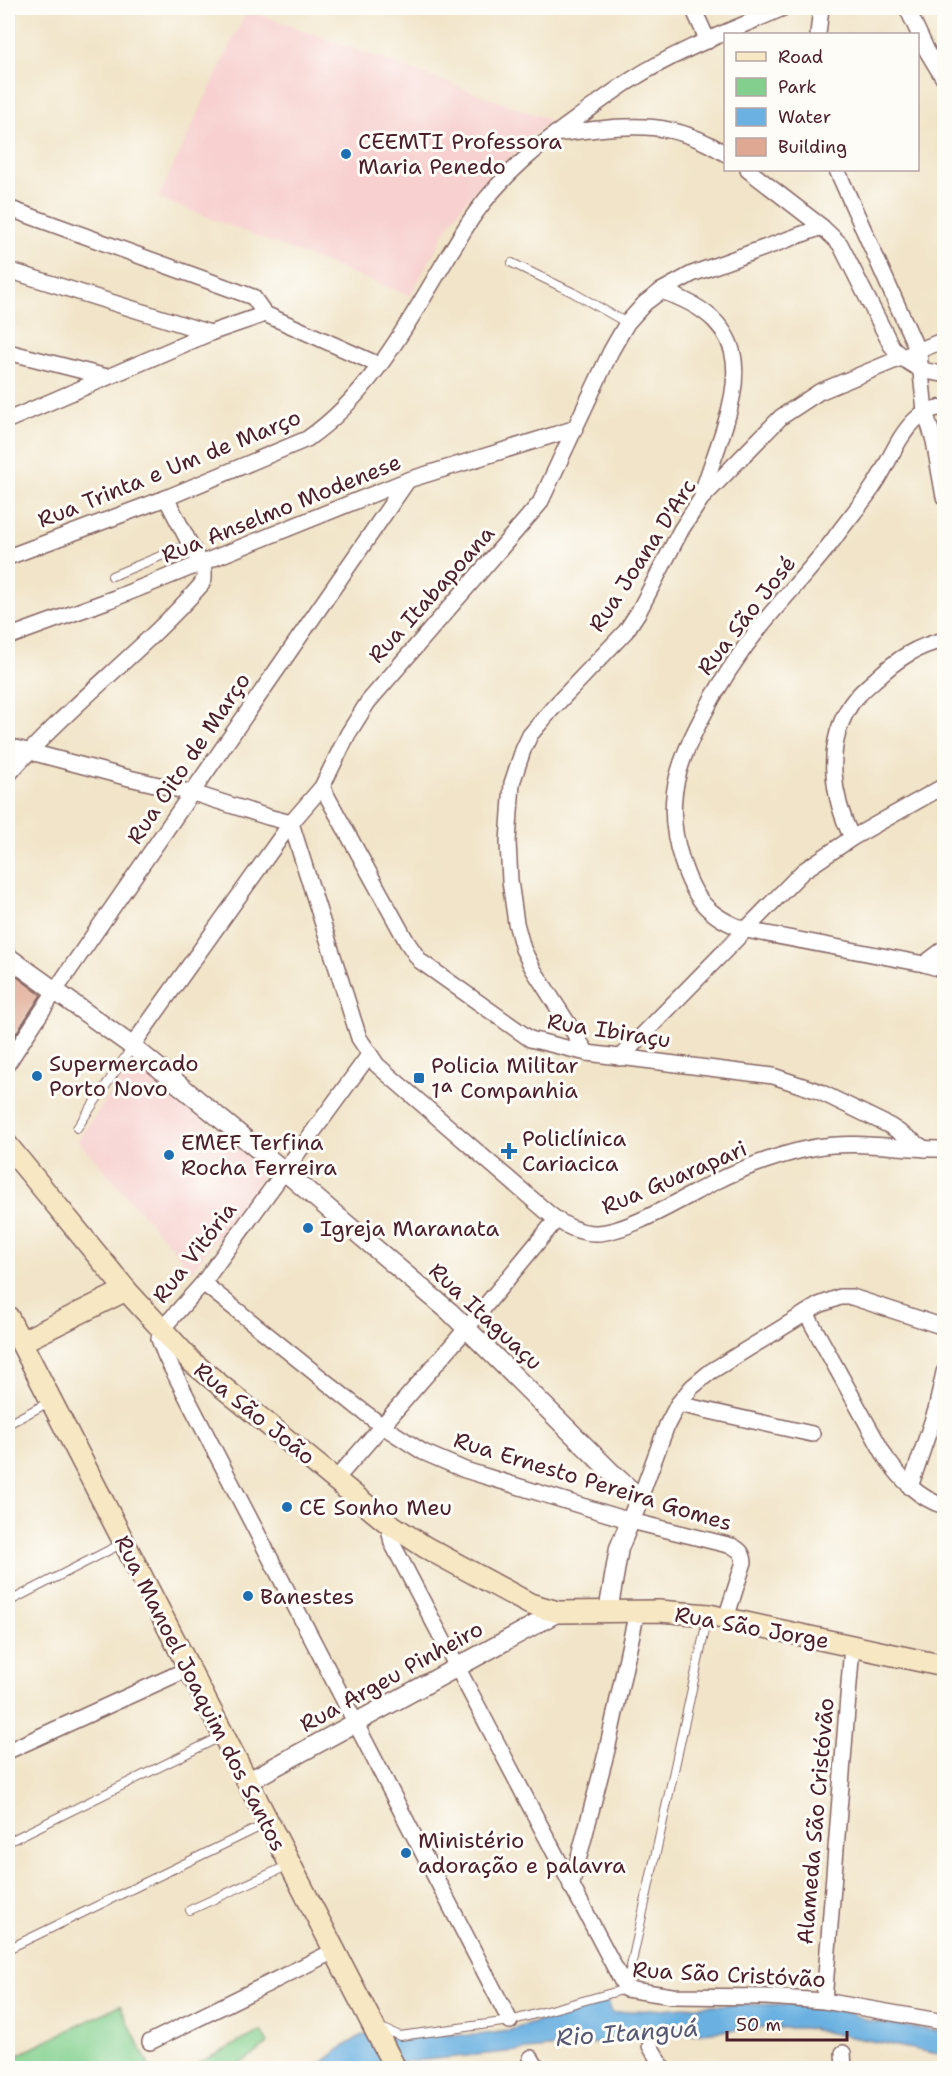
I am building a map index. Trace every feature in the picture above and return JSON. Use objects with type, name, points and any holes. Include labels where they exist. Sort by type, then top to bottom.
[{"type":"main road","name":"Rua São João","points":[[8,1146],[126,1290],[161,1330],[207,1376],[388,1523],[425,1547],[530,1604],[558,1612]]},
{"type":"main road","points":[[21,1342],[126,1290]]},
{"type":"main road","name":"Rua Manoel Joaquim dos Santos","points":[[8,1317],[395,2068]]},
{"type":"main road","name":"Rua São Jorge","points":[[558,1612],[637,1611],[717,1616],[945,1666]]},
{"type":"street","points":[[693,8],[708,40]]},
{"type":"street","name":"Rua Trinta e Um de Março","points":[[724,33],[783,8]]},
{"type":"street","points":[[818,33],[821,8]]},
{"type":"street","points":[[907,8],[919,33]]},
{"type":"street","name":"Rua Trinta e Um de Março","points":[[8,557],[166,498],[307,439],[336,416],[379,365],[474,214],[501,181],[554,135],[632,80],[724,33]]},
{"type":"street","points":[[919,34],[945,79]]},
{"type":"street","points":[[554,135],[646,125],[664,127],[696,137],[724,153]]},
{"type":"street","points":[[749,171],[822,227],[840,244],[891,345],[902,358],[921,370],[945,374]]},
{"type":"street","points":[[837,171],[918,351],[926,411],[945,497]]},
{"type":"street","points":[[8,208],[253,297],[265,314],[379,365]]},
{"type":"street","name":"Rua Itabapoana","points":[[132,1046],[291,823],[322,787],[348,735],[381,685],[540,503],[610,351],[627,323],[645,303],[661,291],[692,274],[822,227]]},
{"type":"street","points":[[8,270],[210,333]]},
{"type":"street","points":[[661,291],[686,300],[716,321],[726,333],[735,362],[736,381],[700,499]]},
{"type":"street","points":[[8,420],[210,333],[265,314]]},
{"type":"street","name":"Rua Joana D'Arc","points":[[587,1053],[543,986],[523,949],[516,923],[510,881],[508,842],[512,783],[530,735],[567,692],[626,631],[700,499],[781,417],[799,404],[834,385],[945,340]]},
{"type":"street","points":[[8,351],[107,377]]},
{"type":"street","points":[[926,411],[945,407]]},
{"type":"street","name":"Rua São José","points":[[926,411],[907,428],[862,503],[763,623],[711,697],[678,770],[672,810],[682,860],[692,887],[714,916],[746,930],[945,970]]},
{"type":"street","name":"Rua Anselmo Modenese","points":[[8,637],[115,598],[408,480],[573,429]]},
{"type":"street","name":"Rua Oito de Março","points":[[8,1063],[229,737],[408,480]]},
{"type":"street","points":[[8,775],[28,752],[131,657],[194,594],[204,579],[204,572],[166,498]]},
{"type":"street","points":[[852,838],[837,801],[834,781],[834,761],[842,722],[851,705],[893,662],[927,644],[945,640]]},
{"type":"street","points":[[8,746],[193,793],[291,823]]},
{"type":"street","points":[[620,1058],[803,871],[852,838],[945,786]]},
{"type":"street","name":"Rua Ibiraçu","points":[[322,787],[407,942],[420,961],[530,1039],[587,1053],[773,1076],[818,1091],[896,1129],[925,1149]]},
{"type":"street","name":"Rua Guarapari","points":[[291,823],[359,1038],[369,1055],[377,1065],[556,1220],[571,1228],[589,1233],[620,1229],[720,1179],[780,1157],[818,1147],[865,1145],[945,1149]]},
{"type":"street","points":[[924,964],[945,949]]},
{"type":"street","name":"Rua Itaguaçu","points":[[8,957],[132,1046],[283,1170],[467,1328],[614,1475],[640,1498]]},
{"type":"street","name":"Rua Vitória","points":[[161,1330],[202,1283],[369,1055]]},
{"type":"street","points":[[336,1479],[467,1328],[556,1220]]},
{"type":"street","name":"Rua Ernesto Pereira Gomes","points":[[202,1283],[381,1425],[423,1452],[465,1470],[631,1521],[732,1546],[739,1550],[744,1562],[717,1616]]},
{"type":"street","points":[[608,1612],[619,1548],[667,1425],[678,1404],[692,1387],[710,1372],[830,1300],[852,1297],[945,1327]]},
{"type":"street","points":[[806,1313],[886,1458],[910,1487],[929,1501],[945,1506]]},
{"type":"street","points":[[161,1330],[159,1339],[166,1357],[510,2021]]},
{"type":"street","points":[[910,1487],[936,1410],[945,1372]]},
{"type":"street","points":[[678,1404],[812,1434]]},
{"type":"street","points":[[388,1523],[392,1543],[456,1669],[626,1989]]},
{"type":"street","points":[[571,1887],[607,1750],[637,1611]]},
{"type":"street","name":"Rua Argeu Pinheiro","points":[[247,1782],[558,1612]]},
{"type":"street","name":"Alameda São Cristóvão","points":[[824,2001],[852,1646]]},
{"type":"street","points":[[8,1751],[188,1669]]},
{"type":"street","points":[[150,2042],[334,1950]]},
{"type":"street","name":"Rua São Cristóvão","points":[[626,1989],[672,1996],[766,1997],[824,2001],[945,2022]]},
{"type":"street","points":[[650,2046],[663,2068]]},
{"type":"street","points":[[843,2053],[844,2068]]},
{"type":"lane","points":[[512,263],[572,291],[627,323]]},
{"type":"lane","points":[[112,576],[190,544]]},
{"type":"lane","name":"Rua Itabapoana","points":[[77,1128],[132,1046]]},
{"type":"lane","points":[[8,1424],[51,1401]]},
{"type":"lane","points":[[10,1601],[123,1543]]},
{"type":"lane","points":[[626,1989],[717,1616]]},
{"type":"lane","points":[[8,1842],[223,1736]]},
{"type":"lane","points":[[8,1949],[269,1822]]},
{"type":"lane","points":[[190,1910],[290,1865]]},
{"type":"lane","name":"Rua São Cristóvão","points":[[374,2027],[400,2036],[510,2021],[626,1989]]},
{"type":"shaded area","name":"CEEMTI Professora Maria Penedo","points":[[247,10],[550,120],[464,203],[450,223],[410,296],[158,198]]},
{"type":"shaded area","name":"EMEF Terfina Rocha Ferreira","points":[[133,1062],[266,1171],[192,1271],[78,1140]]},
{"type":"green space","points":[[120,2005],[150,2068],[8,2068],[8,2060]]},
{"type":"green space","points":[[261,2031],[268,2044],[234,2068],[189,2068]]},
{"type":"water","name":"Rio Itanguá","points":[[608,2001],[612,2013],[710,2005],[806,2004],[850,2013],[869,2021],[944,2032],[944,2055],[805,2028],[753,2028],[356,2068],[314,2068],[347,2044],[376,2031],[462,2035],[495,2033]]},
{"type":"building","points":[[8,970],[41,995],[8,1046]]},
{"type":"place","name":"CEEMTI Professora Maria Penedo","points":[[346,154]]},
{"type":"place","name":"Supermercado Porto Novo","points":[[37,1076]]},
{"type":"place","name":"Policia Militar 1ª Companhia","points":[[419,1078]]},
{"type":"place","name":"Policlínica Cariacica","points":[[509,1151]]},
{"type":"place","name":"EMEF Terfina Rocha Ferreira","points":[[169,1155]]},
{"type":"place","name":"Igreja Maranata","points":[[308,1228]]},
{"type":"place","name":"CE Sonho Meu","points":[[287,1507]]},
{"type":"place","name":"Banestes","points":[[248,1596]]},
{"type":"place","name":"Ministério adoração e palavra","points":[[406,1853]]}]
